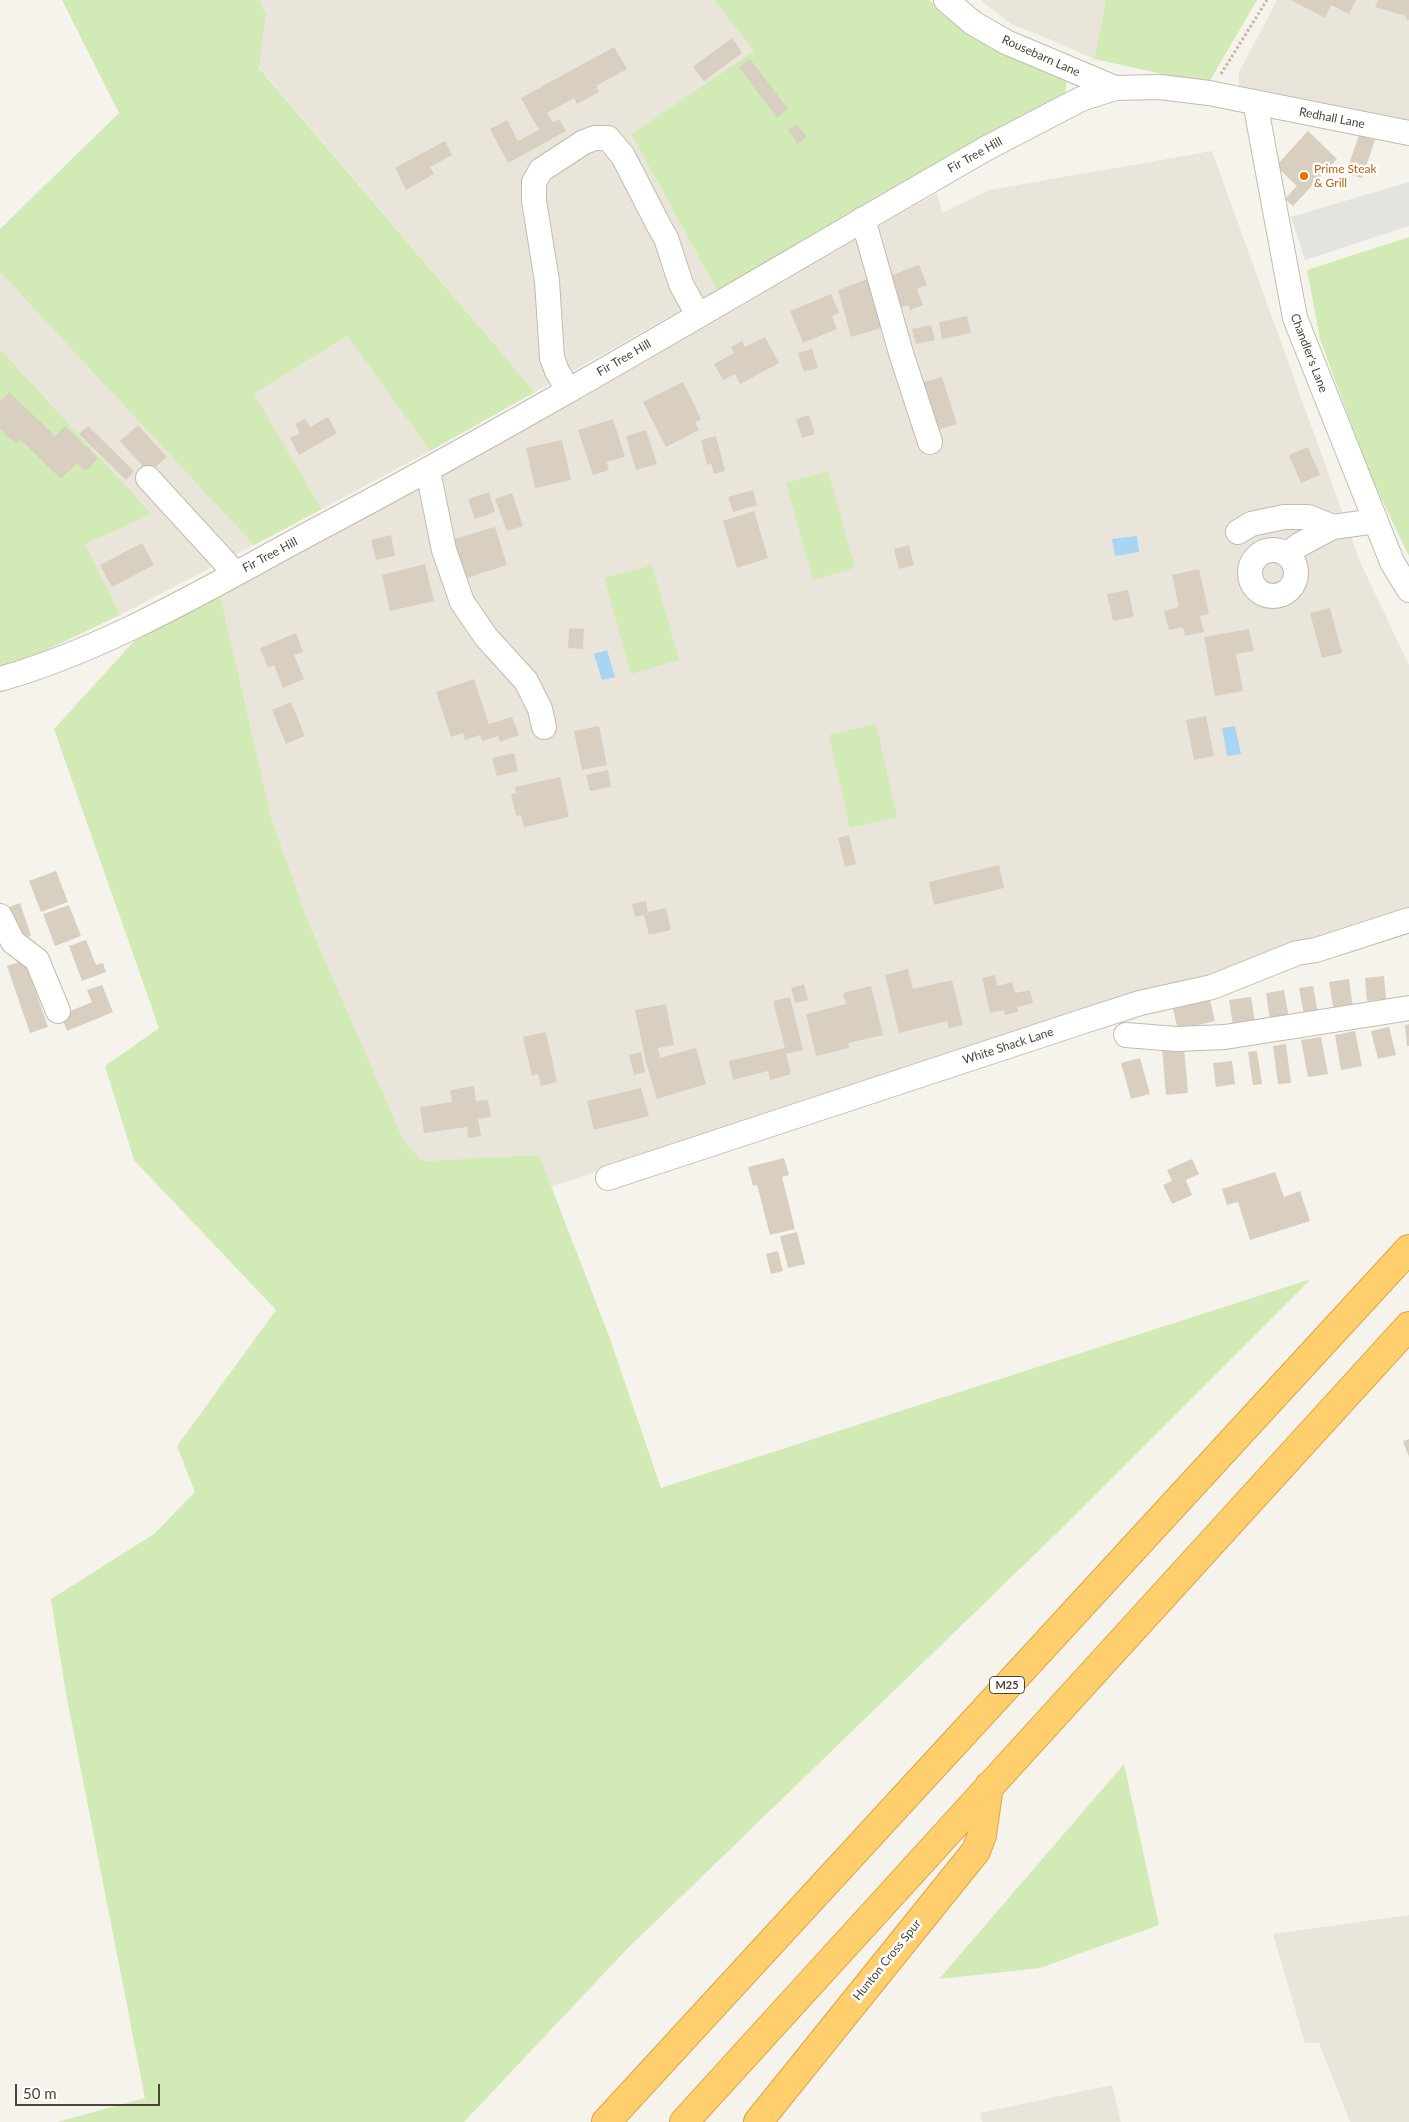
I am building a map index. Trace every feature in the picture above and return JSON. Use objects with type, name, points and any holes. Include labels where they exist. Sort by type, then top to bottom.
[{"type":"highway","name":"M25","points":[[606,2122],[1409,1249]]},
{"type":"highway","points":[[684,2122],[1409,1326]]},
{"type":"highway","name":"Hunton Cross Spur","points":[[758,2122],[976,1851],[982,1835],[989,1786]]},
{"type":"street","name":"Rousebarn Lane","points":[[946,0],[973,23],[1006,42],[1115,88]]},
{"type":"street","name":"Fir Tree Hill","points":[[0,679],[80,650],[150,618],[428,471],[987,148],[1081,98],[1115,88],[1160,87],[1209,93],[1255,102]]},
{"type":"street","name":"Redhall Lane","points":[[1255,102],[1409,133]]},
{"type":"street","name":"Chandler's Lane","points":[[1255,102],[1294,318],[1392,562],[1409,590]]},
{"type":"street","points":[[568,390],[552,358],[547,281],[534,201],[534,182],[541,170],[584,142],[595,138],[608,138],[623,156],[666,238],[681,284],[698,315]]},
{"type":"street","points":[[863,219],[901,353],[930,442]]},
{"type":"street","points":[[428,471],[444,550],[462,602],[486,637],[526,680],[540,709],[544,727]]},
{"type":"street","points":[[148,478],[235,573]]},
{"type":"street","points":[[1238,532],[1250,524],[1284,517],[1308,517],[1333,527]]},
{"type":"street","points":[[1287,555],[1299,545],[1333,527],[1376,521]]},
{"type":"street","points":[[0,916],[13,942],[37,960],[58,1011]]},
{"type":"street","name":"White Shack Lane","points":[[608,1178],[1084,1020],[1140,1003],[1212,987],[1251,973],[1297,952],[1316,950],[1409,920]]},
{"type":"street","points":[[1126,1035],[1176,1038],[1224,1037],[1409,1008]]},
{"type":"path","points":[[1209,93],[1267,0]]},
{"type":"shaded area","points":[[259,0],[714,0],[754,51],[631,134],[717,290],[535,392],[259,67],[266,14]]},
{"type":"shaded area","points":[[980,0],[1106,0],[1094,59],[1011,24]]},
{"type":"shaded area","points":[[1277,0],[1409,0],[1409,124],[1239,93],[1239,72]]},
{"type":"shaded area","points":[[1212,151],[1361,564],[1409,665],[1409,921],[918,1064],[795,1103],[551,1187],[539,1155],[422,1161],[404,1141],[307,919],[271,817],[220,594],[937,193],[942,213],[989,190]]},
{"type":"shaded area","points":[[1409,182],[1409,226],[1305,260],[1291,217]]},
{"type":"shaded area","points":[[0,272],[254,545],[120,615],[84,544],[152,514],[0,349]]},
{"type":"shaded area","points":[[349,336],[430,451],[322,509],[254,394]]},
{"type":"shaded area","points":[[1409,1915],[1409,2122],[1350,2122],[1319,2043],[1305,2043],[1273,1934]]},
{"type":"shaded area","points":[[1112,2085],[1121,2122],[982,2122],[980,2113]]},
{"type":"green space","points":[[62,0],[259,0],[266,14],[259,68],[535,392],[430,451],[348,336],[254,394],[322,509],[254,545],[0,272],[0,229],[119,113]]},
{"type":"green space","points":[[714,0],[929,0],[992,48],[1067,79],[1064,99],[717,290],[631,134],[754,51]]},
{"type":"green space","points":[[1106,0],[1257,0],[1208,84],[1094,59]]},
{"type":"green space","points":[[1409,237],[1409,556],[1370,475],[1320,339],[1307,270]]},
{"type":"green space","points":[[0,349],[152,514],[85,544],[120,615],[40,653],[0,667]]},
{"type":"green space","points":[[828,471],[855,568],[813,580],[786,483]]},
{"type":"green space","points":[[652,565],[679,660],[631,674],[604,578]]},
{"type":"green space","points":[[220,594],[271,817],[307,919],[404,1141],[422,1161],[539,1155],[609,1336],[661,1488],[1311,1279],[1059,1531],[626,1950],[464,2122],[57,2122],[145,2098],[65,1688],[51,1599],[154,1534],[195,1492],[177,1446],[276,1310],[134,1160],[105,1066],[159,1028],[54,729],[137,638]]},
{"type":"green space","points":[[876,724],[897,817],[850,828],[829,735]]},
{"type":"green space","points":[[1124,1764],[1159,1925],[1040,1968],[939,1979]]},
{"type":"water","points":[[1137,536],[1139,552],[1115,556],[1112,539]]},
{"type":"water","points":[[607,650],[615,677],[602,680],[594,654]]},
{"type":"water","points":[[1235,726],[1241,754],[1227,756],[1222,728]]},
{"type":"building","points":[[1291,0],[1356,0],[1349,14],[1331,5],[1325,18]]},
{"type":"building","points":[[1378,0],[1409,0],[1409,20],[1406,19],[1406,16],[1375,7]]},
{"type":"building","points":[[732,38],[742,53],[704,81],[693,67]]},
{"type":"building","points":[[614,47],[627,69],[596,86],[599,92],[577,104],[574,98],[547,113],[553,122],[559,119],[566,131],[508,163],[490,129],[507,120],[518,141],[539,130],[521,98]]},
{"type":"building","points":[[750,59],[788,109],[777,118],[739,67]]},
{"type":"building","points":[[797,124],[807,137],[798,144],[788,130]]},
{"type":"building","name":"Prime Steak & Grill","points":[[1308,131],[1337,159],[1293,206],[1285,199],[1297,186],[1276,166]]},
{"type":"building","points":[[1359,135],[1375,140],[1362,178],[1346,173]]},
{"type":"building","points":[[445,141],[452,155],[430,167],[434,174],[406,190],[395,168]]},
{"type":"building","points":[[919,265],[927,285],[917,289],[923,305],[910,310],[908,305],[895,310],[884,278]]},
{"type":"building","points":[[870,278],[884,327],[851,337],[838,290]]},
{"type":"building","points":[[831,294],[839,313],[832,316],[837,329],[803,343],[790,311]]},
{"type":"building","points":[[967,316],[971,333],[942,339],[939,322]]},
{"type":"building","points":[[931,325],[935,340],[916,344],[912,329]]},
{"type":"building","points":[[765,337],[779,363],[740,384],[735,374],[723,380],[714,364],[734,353],[731,347],[742,341],[745,347]]},
{"type":"building","points":[[812,349],[818,368],[804,372],[798,353]]},
{"type":"building","points":[[942,377],[957,424],[931,432],[917,384]]},
{"type":"building","points":[[683,382],[701,419],[695,422],[699,430],[666,447],[643,402]]},
{"type":"building","points":[[9,392],[55,436],[65,426],[98,458],[86,471],[77,463],[61,479],[20,439],[16,444],[0,429],[0,402]]},
{"type":"building","points":[[809,415],[815,434],[802,438],[796,419]]},
{"type":"building","points":[[328,417],[337,433],[299,455],[290,438],[300,433],[295,424],[305,419],[310,427]]},
{"type":"building","points":[[613,419],[625,457],[606,462],[609,470],[593,475],[578,430]]},
{"type":"building","points":[[138,425],[167,457],[149,473],[120,441]]},
{"type":"building","points":[[88,426],[134,471],[126,480],[79,434]]},
{"type":"building","points":[[646,430],[657,464],[636,470],[626,436]]},
{"type":"building","points":[[716,436],[725,471],[714,474],[711,463],[707,465],[701,440]]},
{"type":"building","points":[[562,440],[571,480],[535,488],[526,448]]},
{"type":"building","points":[[1308,447],[1320,475],[1301,483],[1289,455]]},
{"type":"building","points":[[753,490],[757,505],[733,512],[728,497]]},
{"type":"building","points":[[489,492],[495,512],[475,519],[468,499]]},
{"type":"building","points":[[512,493],[523,526],[507,531],[495,499]]},
{"type":"building","points":[[754,511],[768,558],[737,568],[723,521]]},
{"type":"building","points":[[495,527],[507,565],[463,579],[451,540]]},
{"type":"building","points":[[391,535],[395,556],[376,560],[371,540]]},
{"type":"building","points":[[142,543],[154,565],[112,587],[100,565]]},
{"type":"building","points":[[909,545],[914,565],[899,569],[894,549]]},
{"type":"building","points":[[425,564],[434,601],[390,611],[382,575]]},
{"type":"building","points":[[1199,569],[1209,614],[1200,616],[1204,632],[1185,636],[1183,627],[1169,630],[1164,611],[1179,607],[1172,575]]},
{"type":"building","points":[[1128,590],[1134,617],[1113,621],[1107,594]]},
{"type":"building","points":[[1330,608],[1342,653],[1322,658],[1310,613]]},
{"type":"building","points":[[569,628],[584,629],[583,649],[568,648]]},
{"type":"building","points":[[1249,629],[1254,651],[1236,654],[1243,691],[1215,696],[1204,637]]},
{"type":"building","points":[[296,633],[303,652],[294,655],[304,679],[283,688],[274,665],[268,668],[260,648]]},
{"type":"building","points":[[474,679],[489,724],[512,717],[519,735],[500,742],[498,736],[482,741],[480,735],[465,740],[463,733],[451,737],[436,692]]},
{"type":"building","points":[[291,702],[305,736],[286,744],[272,710]]},
{"type":"building","points":[[1206,716],[1214,756],[1194,760],[1186,720]]},
{"type":"building","points":[[599,726],[607,765],[582,770],[574,731]]},
{"type":"building","points":[[514,753],[518,771],[497,776],[492,758]]},
{"type":"building","points":[[608,770],[611,787],[590,791],[586,775]]},
{"type":"building","points":[[560,777],[569,817],[524,827],[521,815],[516,816],[511,794],[516,793],[515,787]]},
{"type":"building","points":[[849,835],[856,864],[845,867],[838,838]]},
{"type":"building","points":[[999,865],[1004,888],[934,905],[929,882]]},
{"type":"building","points":[[56,871],[68,902],[41,912],[29,881]]},
{"type":"building","points":[[646,901],[648,912],[666,908],[671,930],[649,935],[644,915],[635,917],[632,904]]},
{"type":"building","points":[[20,903],[31,936],[19,940],[7,908]]},
{"type":"building","points":[[69,905],[81,936],[55,946],[43,914]]},
{"type":"building","points":[[86,940],[96,965],[103,963],[106,972],[82,981],[69,946]]},
{"type":"building","points":[[25,960],[48,1027],[30,1033],[7,966]]},
{"type":"building","points":[[908,969],[913,989],[952,980],[963,1025],[949,1028],[947,1021],[899,1033],[885,975]]},
{"type":"building","points":[[995,975],[997,986],[1012,982],[1015,993],[1030,990],[1033,1003],[1017,1007],[1018,1012],[1005,1015],[1004,1010],[990,1013],[982,978]]},
{"type":"building","points":[[1384,976],[1386,999],[1367,1001],[1365,978]]},
{"type":"building","points":[[1349,979],[1353,1008],[1334,1012],[1329,982]]},
{"type":"building","points":[[804,984],[808,1000],[795,1003],[791,988]]},
{"type":"building","points":[[102,985],[113,1012],[67,1031],[61,1015],[92,1002],[87,990]]},
{"type":"building","points":[[871,986],[883,1035],[848,1043],[849,1048],[816,1056],[806,1014],[846,1004],[843,993]]},
{"type":"building","points":[[1313,986],[1318,1013],[1304,1015],[1299,988]]},
{"type":"building","points":[[1284,990],[1289,1018],[1270,1021],[1266,993]]},
{"type":"building","points":[[790,997],[803,1050],[786,1054],[791,1074],[770,1080],[768,1071],[733,1080],[729,1061],[785,1048],[773,1001]]},
{"type":"building","points":[[1251,997],[1255,1022],[1233,1026],[1229,1000]]},
{"type":"building","points":[[1210,1000],[1215,1021],[1178,1030],[1173,1009]]},
{"type":"building","points":[[666,1004],[674,1045],[658,1048],[660,1058],[696,1048],[706,1084],[657,1099],[646,1062],[635,1010]]},
{"type":"building","points":[[1409,1024],[1409,1046],[1407,1046],[1405,1025]]},
{"type":"building","points":[[1389,1027],[1396,1055],[1378,1059],[1371,1031]]},
{"type":"building","points":[[1355,1031],[1362,1066],[1341,1070],[1335,1035]]},
{"type":"building","points":[[546,1032],[557,1082],[541,1086],[538,1074],[532,1076],[523,1037]]},
{"type":"building","points":[[1321,1037],[1328,1074],[1308,1077],[1301,1040]]},
{"type":"building","points":[[1286,1044],[1291,1083],[1278,1084],[1273,1046]]},
{"type":"building","points":[[1184,1047],[1188,1093],[1166,1095],[1162,1049]]},
{"type":"building","points":[[1257,1051],[1262,1084],[1253,1085],[1248,1052]]},
{"type":"building","points":[[641,1052],[645,1072],[634,1075],[629,1055]]},
{"type":"building","points":[[1140,1058],[1150,1094],[1131,1099],[1121,1063]]},
{"type":"building","points":[[1232,1061],[1235,1084],[1216,1087],[1213,1063]]},
{"type":"building","points":[[474,1086],[476,1101],[488,1100],[491,1117],[478,1119],[481,1136],[468,1138],[467,1127],[424,1133],[420,1107],[452,1102],[450,1090]]},
{"type":"building","points":[[641,1088],[649,1116],[594,1130],[587,1101]]},
{"type":"building","points":[[784,1158],[789,1175],[782,1177],[795,1229],[770,1235],[757,1185],[753,1186],[748,1167]]},
{"type":"building","points":[[1192,1159],[1199,1174],[1186,1180],[1192,1195],[1172,1204],[1163,1185],[1172,1181],[1167,1170]]},
{"type":"building","points":[[1275,1172],[1284,1197],[1300,1191],[1310,1221],[1250,1240],[1238,1202],[1227,1205],[1222,1189]]},
{"type":"building","points":[[797,1232],[805,1264],[788,1268],[780,1236]]},
{"type":"building","points":[[778,1251],[783,1271],[771,1274],[766,1254]]},
{"type":"building","points":[[1409,1439],[1409,1457],[1403,1441]]},
{"type":"place","name":"Prime Steak & Grill","points":[[1304,176]]}]
